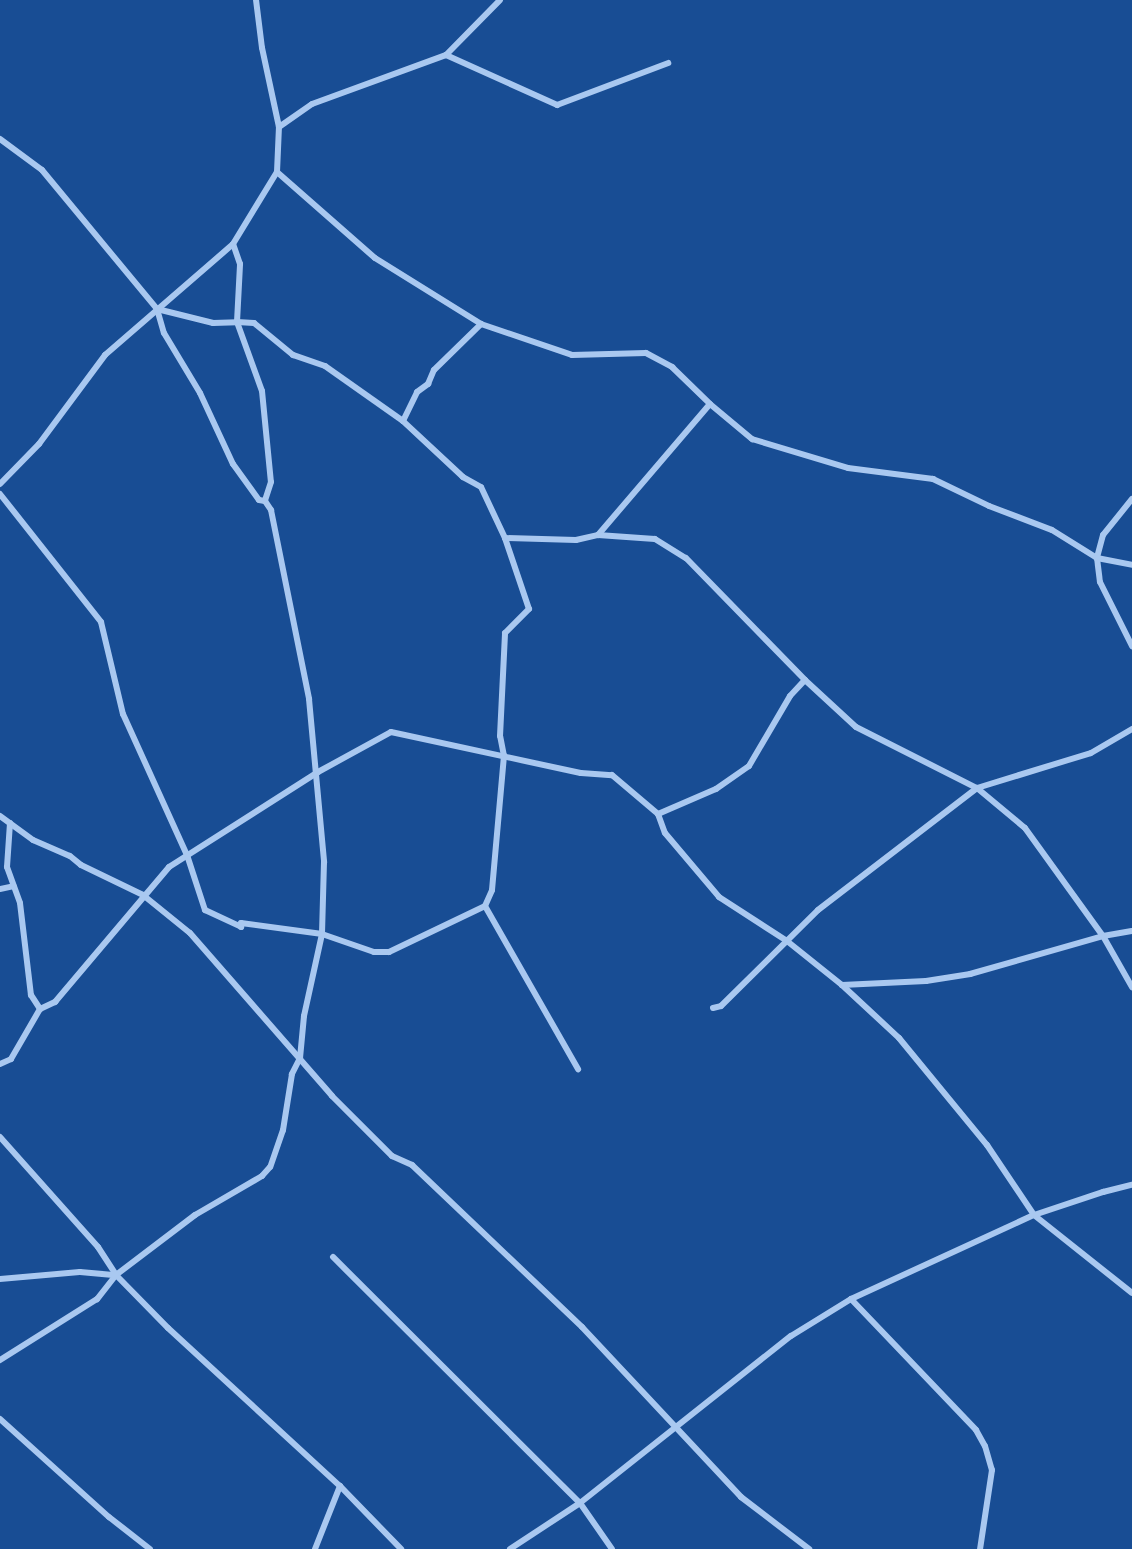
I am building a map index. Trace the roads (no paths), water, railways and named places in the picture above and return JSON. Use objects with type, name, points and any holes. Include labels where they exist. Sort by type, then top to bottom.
[{"type":"street","points":[[0,484],[39,444],[105,355],[233,244],[277,172],[279,128],[262,48],[256,0]]},
{"type":"street","points":[[279,128],[312,105],[446,55],[500,0]]},
{"type":"street","points":[[446,55],[557,105],[668,63]]},
{"type":"street","points":[[0,139],[42,170],[157,309],[164,333],[200,393],[233,464],[259,500],[265,501],[271,510],[309,699],[318,772],[324,862],[322,934],[304,1016],[300,1058],[292,1074],[283,1130],[270,1167],[261,1176],[195,1215],[116,1275],[98,1299],[0,1360]]},
{"type":"street","points":[[277,172],[375,258],[481,324],[572,354],[645,353],[672,367],[710,404],[752,439],[848,468],[933,479],[989,506],[1052,530],[1097,558],[1132,565]]},
{"type":"street","points":[[233,244],[240,264],[237,322],[262,391],[271,482],[265,501]]},
{"type":"street","points":[[0,494],[100,622],[123,714],[187,855],[205,910],[241,927],[241,923],[322,934],[374,952],[389,952],[485,906],[492,890],[504,756],[500,736],[505,633],[529,609],[505,538],[481,487],[463,477],[402,421],[325,366],[293,355],[254,323],[213,323],[157,309]]},
{"type":"street","points":[[402,421],[417,392],[428,384],[434,370],[481,324]]},
{"type":"street","points":[[598,535],[710,404]]},
{"type":"street","points":[[1132,499],[1103,535],[1097,558],[1100,582],[1132,646]]},
{"type":"street","points":[[505,538],[576,540],[598,535],[655,539],[686,558],[805,680],[856,727],[977,788],[1025,828],[1103,936],[1132,986]]},
{"type":"street","points":[[658,814],[716,789],[749,766],[790,696],[805,680]]},
{"type":"street","points":[[713,1008],[721,1006],[818,909],[977,788],[1091,753],[1132,729]]},
{"type":"street","points":[[0,1064],[11,1059],[40,1009],[55,1002],[169,867],[318,772],[391,732],[581,773],[612,775],[658,814],[665,833],[719,897],[787,940],[842,984],[899,1038],[987,1145],[1035,1215],[1132,1293]]},
{"type":"street","points":[[0,816],[33,840],[70,856],[81,865],[143,895],[190,933],[300,1058],[392,1156],[412,1165],[582,1327],[741,1497],[809,1549]]},
{"type":"street","points":[[10,823],[7,867],[20,903],[31,995],[40,1009]]},
{"type":"street","points":[[0,889],[14,886]]},
{"type":"street","points":[[485,906],[578,1069]]},
{"type":"street","points":[[842,984],[926,981],[970,974],[1103,936],[1132,931]]},
{"type":"street","points":[[0,1137],[98,1247],[116,1275],[168,1328],[340,1486],[401,1549]]},
{"type":"street","points":[[510,1549],[580,1503],[791,1336],[851,1299],[1035,1215],[1103,1192],[1132,1185]]},
{"type":"street","points":[[333,1257],[580,1503],[612,1549]]},
{"type":"street","points":[[0,1279],[80,1272],[116,1275]]},
{"type":"street","points":[[851,1299],[976,1430],[985,1446],[992,1470],[980,1549]]},
{"type":"street","points":[[0,1419],[109,1516],[150,1549]]},
{"type":"street","points":[[315,1549],[340,1486]]}]
